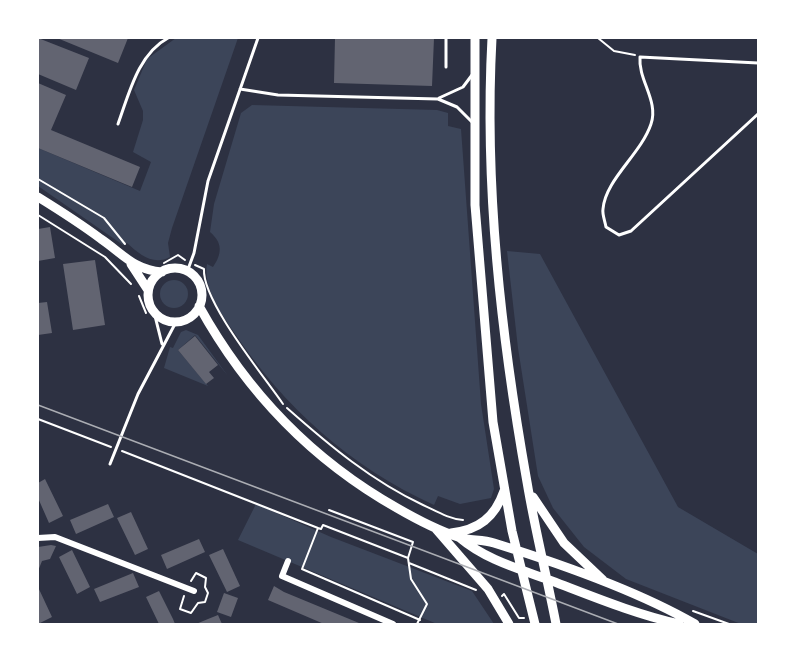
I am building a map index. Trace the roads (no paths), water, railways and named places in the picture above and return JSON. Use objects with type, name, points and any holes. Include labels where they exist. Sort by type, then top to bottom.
[{"type":"main road","points":[[475,38],[473,123],[475,205],[486,354],[493,422],[505,489],[535,624]]},
{"type":"main road","points":[[492,38],[492,158],[499,286],[529,490],[556,624]]},
{"type":"main road","points":[[38,197],[104,241],[131,264],[148,290],[150,314],[179,322],[195,321],[211,327]]},
{"type":"main road","points":[[131,264],[146,270],[162,272]]},
{"type":"main road","points":[[148,290],[151,283],[162,272],[189,268],[201,290],[199,306],[195,313],[179,322]]},
{"type":"main road","points":[[199,306],[211,327],[258,393],[302,441],[325,461],[383,500],[460,538],[484,540],[517,551],[663,605],[695,624]]},
{"type":"main road","points":[[448,533],[473,528],[492,516],[505,489]]},
{"type":"main road","points":[[529,490],[564,543],[609,585]]},
{"type":"main road","points":[[436,528],[488,589],[509,624]]},
{"type":"main road","points":[[460,538],[475,551],[522,570],[615,605],[679,624]]},
{"type":"street","points":[[38,538],[55,537],[194,591]]},
{"type":"street","points":[[288,561],[282,576],[393,624]]},
{"type":"lane","points":[[118,124],[148,54],[157,43],[168,38]]},
{"type":"lane","points":[[189,268],[208,181],[258,38]]},
{"type":"lane","points":[[446,38],[446,68]]},
{"type":"lane","points":[[759,63],[722,63],[640,57],[639,69],[651,99],[652,121],[644,144],[608,191],[602,209],[606,227],[619,234],[631,231],[759,114]]},
{"type":"lane","points":[[438,99],[463,87],[474,72]]},
{"type":"lane","points":[[240,89],[278,95],[438,99],[457,107],[473,123]]},
{"type":"lane","points":[[150,314],[162,344]]},
{"type":"lane","points":[[110,464],[162,344],[179,322]]},
{"type":"tram line","points":[[38,405],[618,624]]}]
